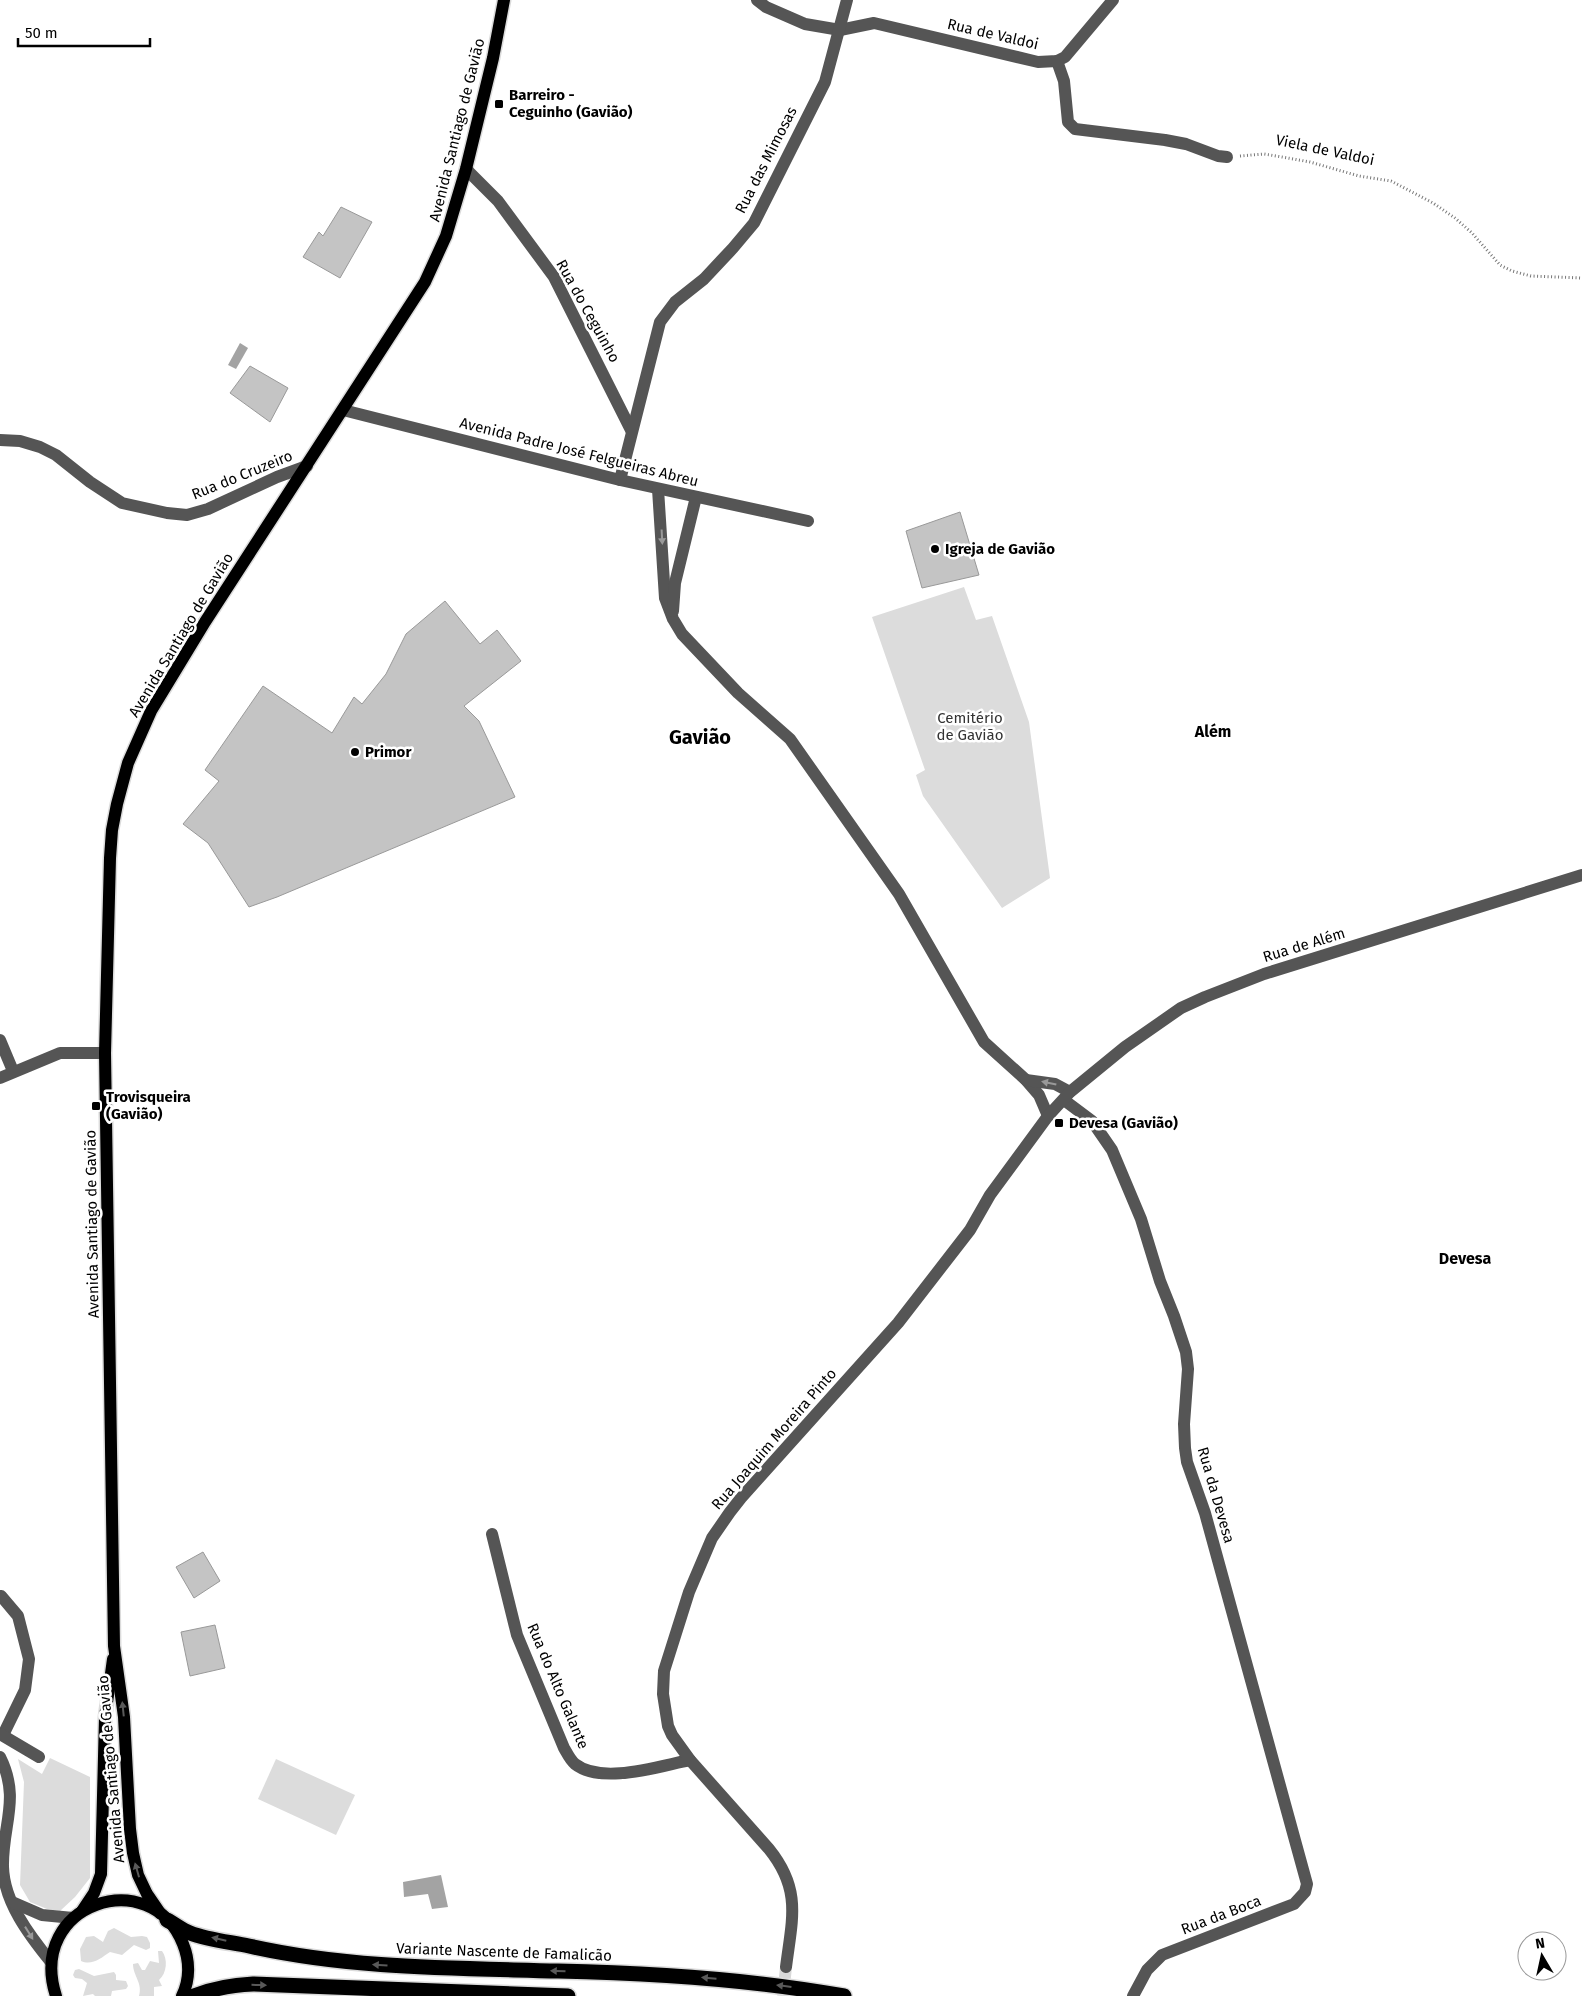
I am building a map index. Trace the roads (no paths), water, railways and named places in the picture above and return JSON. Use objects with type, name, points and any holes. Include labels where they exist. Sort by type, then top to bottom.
[{"type":"highway","name":"Variante Nascente de Famalicão","points":[[164,1916],[190,1933],[279,1953],[351,1963],[428,1968],[684,1976],[792,1987],[844,1996]]},
{"type":"highway","points":[[194,1996],[212,1989],[244,1984],[568,1996]]},
{"type":"main road","name":"Avenida Santiago de Gavião","points":[[182,1996],[188,1971],[186,1952],[179,1934],[146,1894],[138,1875],[133,1853],[124,1717],[114,1646],[105,1053],[112,830],[128,763],[151,711],[425,282],[446,236],[466,169],[493,58],[504,0]]},
{"type":"main road","name":"Avenida Santiago de Gavião","points":[[50,1962],[54,1946],[62,1931],[94,1893],[101,1874],[106,1717],[114,1646]]},
{"type":"main road","points":[[78,1914],[101,1903],[121,1900],[142,1904],[164,1916]]},
{"type":"main road","points":[[50,1962],[51,1981],[56,1996]]},
{"type":"street","points":[[757,0],[766,7],[805,24],[840,30]]},
{"type":"street","name":"Rua das Mimosas","points":[[620,480],[631,430],[660,322],[675,302],[704,279],[754,223],[825,82],[847,0]]},
{"type":"street","name":"Rua de Valdoi","points":[[840,30],[874,23],[1038,62],[1056,61],[1065,57],[1071,51],[1113,0]]},
{"type":"street","points":[[1056,61],[1064,81],[1068,122],[1075,129],[1165,140],[1186,144],[1218,156],[1227,157]]},
{"type":"street","name":"Rua do Ceguinho","points":[[466,169],[498,201],[554,277],[631,430]]},
{"type":"street","name":"Avenida Padre José Felgueiras Abreu","points":[[343,410],[620,480],[808,521]]},
{"type":"street","name":"Rua do Cruzeiro","points":[[0,440],[40,447],[56,455],[90,482],[122,503],[167,513],[187,515],[208,509],[277,477],[307,466]]},
{"type":"street","points":[[658,488],[665,598],[673,619],[682,634],[738,693],[790,739],[899,894],[984,1042],[1026,1080],[1039,1095],[1048,1116]]},
{"type":"street","points":[[673,619],[675,582],[696,497]]},
{"type":"street","name":"Rua de Além","points":[[1067,1096],[1125,1046],[1181,1008],[1205,996],[1264,974],[1582,875]]},
{"type":"street","points":[[0,1040],[13,1071]]},
{"type":"street","points":[[0,1078],[60,1053],[105,1053]]},
{"type":"street","name":"Rua da Devesa","points":[[1026,1080],[1055,1084],[1092,1121],[1112,1150],[1141,1219],[1158,1275],[1186,1352],[1189,1378],[1184,1435],[1187,1462],[1205,1513],[1302,1862]]},
{"type":"street","name":"Rua Joaquim Moreira Pinto","points":[[786,1968],[792,1914],[792,1891],[781,1864],[690,1760],[672,1735],[668,1726],[663,1694],[664,1671],[688,1592],[719,1526],[898,1323],[970,1230],[990,1195],[1048,1116],[1067,1096]]},
{"type":"street","name":"Rua do Alto Galante","points":[[492,1534],[517,1635],[564,1748],[575,1764],[607,1774],[640,1770],[690,1760]]},
{"type":"street","points":[[1,1596],[18,1616],[29,1658],[24,1690],[1,1735],[39,1757]]},
{"type":"street","points":[[0,1757],[7,1772],[10,1789],[3,1866],[6,1888],[29,1935],[50,1962]]},
{"type":"street","name":"Rua da Boca","points":[[1133,1996],[1147,1970],[1162,1955],[1294,1904],[1304,1892],[1307,1884],[1302,1862]]},
{"type":"street","points":[[12,1902],[42,1915],[78,1914]]},
{"type":"tunnel","points":[[783,1996],[786,1967]]},
{"type":"place","name":"Barreiro - Ceguinho (Gavião)","points":[[499,104]]},
{"type":"place","name":"Igreja de Gavião","points":[[935,549]]},
{"type":"place","name":"Primor","points":[[355,752]]},
{"type":"place","name":"Trovisqueira (Gavião)","points":[[96,1106]]},
{"type":"place","name":"Devesa (Gavião)","points":[[1059,1123]]},
{"type":"district","name":"Além","points":[[1213,731]]},
{"type":"district","name":"Gavião","points":[[700,737]]},
{"type":"district","name":"Devesa","points":[[1465,1258]]},
{"type":"park label","name":"Cemitério de Gavião","points":[[970,726]]}]
